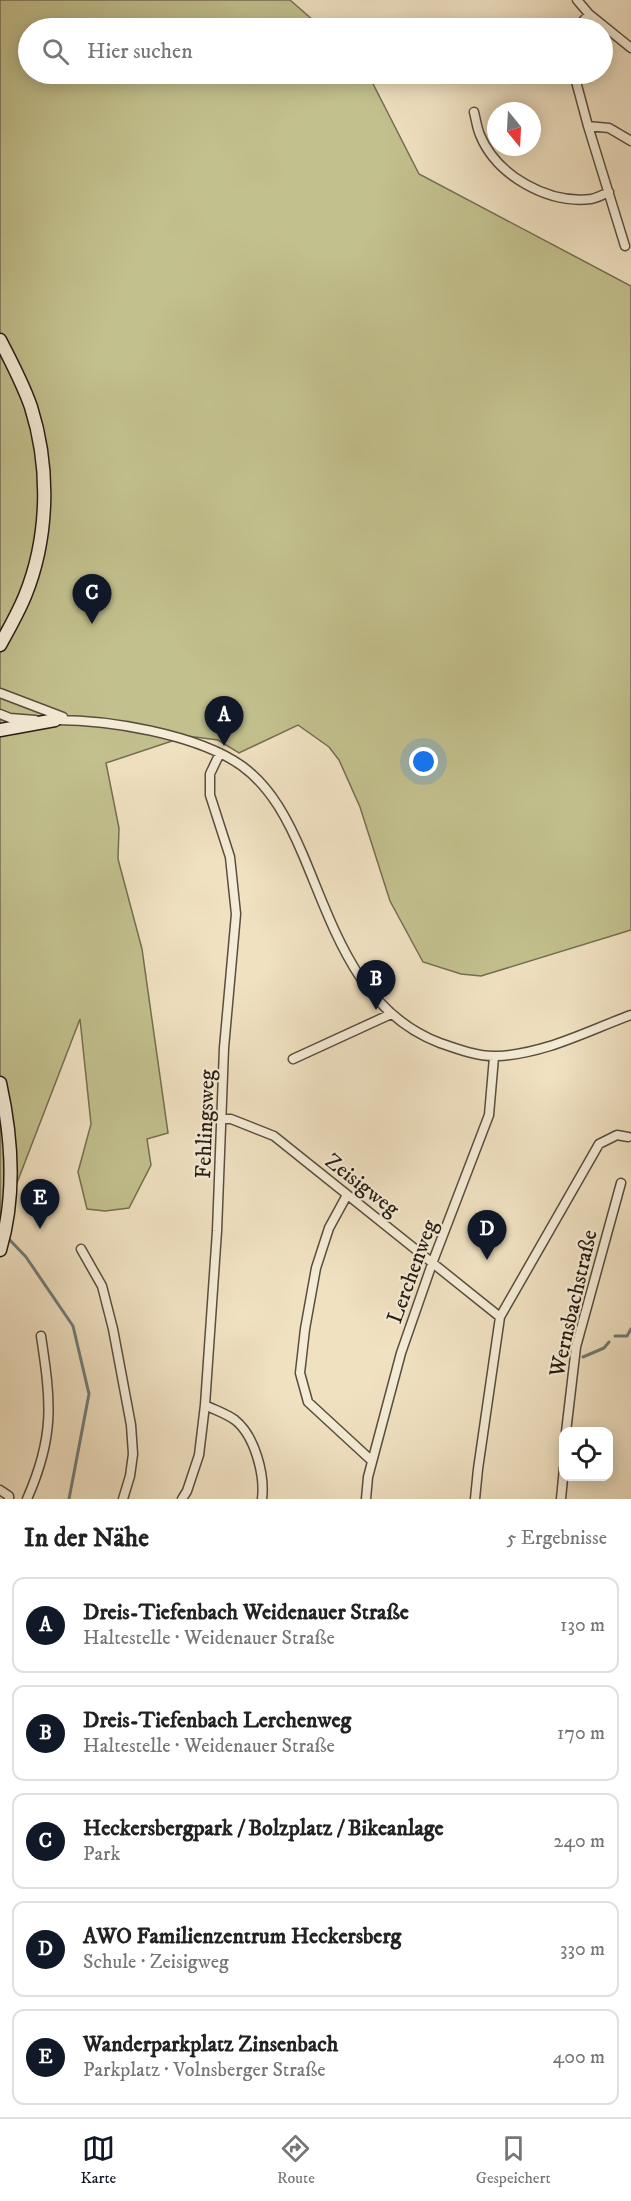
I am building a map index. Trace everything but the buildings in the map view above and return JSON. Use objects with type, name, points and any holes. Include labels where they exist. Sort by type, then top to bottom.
[{"type":"street","points":[[577,0],[594,18]]},
{"type":"street","points":[[586,18],[589,14]]},
{"type":"street","points":[[613,33],[631,48]]},
{"type":"street","points":[[577,84],[626,246]]},
{"type":"street","points":[[474,112],[480,136],[491,153],[497,162],[519,181],[559,197],[592,199],[609,192]]},
{"type":"street","points":[[588,126],[609,128],[631,141]]},
{"type":"street","points":[[0,340],[30,405],[44,465],[42,530],[34,570],[25,596],[0,645]]},
{"type":"street","points":[[0,693],[69,720]]},
{"type":"street","points":[[0,714],[10,718],[69,720],[168,735],[192,741],[220,753],[243,767],[270,793],[291,826],[346,954],[366,987],[392,1014],[424,1037],[451,1047],[494,1057],[542,1049],[631,1015]]},
{"type":"street","points":[[0,730],[55,720]]},
{"type":"street","name":"Fehlingsweg","points":[[182,1499],[199,1455],[205,1405],[223,1119],[224,1048],[236,914],[230,857],[210,795],[210,774],[220,753]]},
{"type":"street","points":[[292,1059],[392,1014]]},
{"type":"street","name":"Lerchenweg","points":[[366,1499],[368,1477],[401,1353],[433,1261],[489,1115],[494,1057]]},
{"type":"street","points":[[0,1083],[9,1136],[10,1190],[0,1250]]},
{"type":"street","name":"Zeisigweg","points":[[223,1119],[231,1119],[274,1136],[433,1261],[500,1317]]},
{"type":"street","points":[[475,1499],[500,1317],[599,1144],[617,1135],[628,1137]]},
{"type":"street","name":"Wernsbachstraße","points":[[566,1427],[576,1347],[621,1183]]},
{"type":"street","points":[[347,1195],[329,1228],[316,1268],[304,1329],[300,1373],[308,1402],[372,1461]]},
{"type":"street","points":[[81,1249],[102,1286],[113,1329],[131,1425],[133,1454],[130,1476],[123,1499]]},
{"type":"street","points":[[27,1499],[45,1449],[49,1426],[49,1390],[41,1336]]},
{"type":"street","points":[[205,1405],[235,1420],[249,1437],[263,1487],[262,1499]]},
{"type":"street","points":[[561,1499],[563,1481]]},
{"type":"street","points":[[0,1490],[9,1496],[9,1499]]},
{"type":"shaded area","points":[[0,0],[290,0],[311,18],[18,18],[18,84],[373,84],[419,174],[631,286],[631,930],[481,976],[461,974],[423,962],[390,901],[360,807],[339,760],[329,747],[298,725],[239,753],[218,740],[187,736],[106,763],[119,828],[118,859],[142,949],[168,1133],[147,1139],[151,1165],[129,1208],[105,1211],[87,1209],[78,1172],[91,1124],[80,1019],[0,1227]]},
{"type":"waterway","points":[[7,1237],[26,1257],[73,1326],[89,1394],[69,1499]]},
{"type":"waterway","points":[[615,1336],[627,1336],[631,1329]]},
{"type":"waterway","points":[[583,1357],[604,1348],[609,1342]]},
{"type":"place","name":"Heckersbergpark / Bolzplatz / Bikeanlage","points":[[92,624]]},
{"type":"place","name":"Dreis-Tiefenbach Weidenauer Straße","points":[[224,746]]},
{"type":"place","name":"Dreis-Tiefenbach Lerchenweg","points":[[376,1010]]},
{"type":"place","name":"Wanderparkplatz Zinsenbach","points":[[40,1229]]},
{"type":"place","name":"AWO Familienzentrum Heckersberg","points":[[487,1260]]}]
